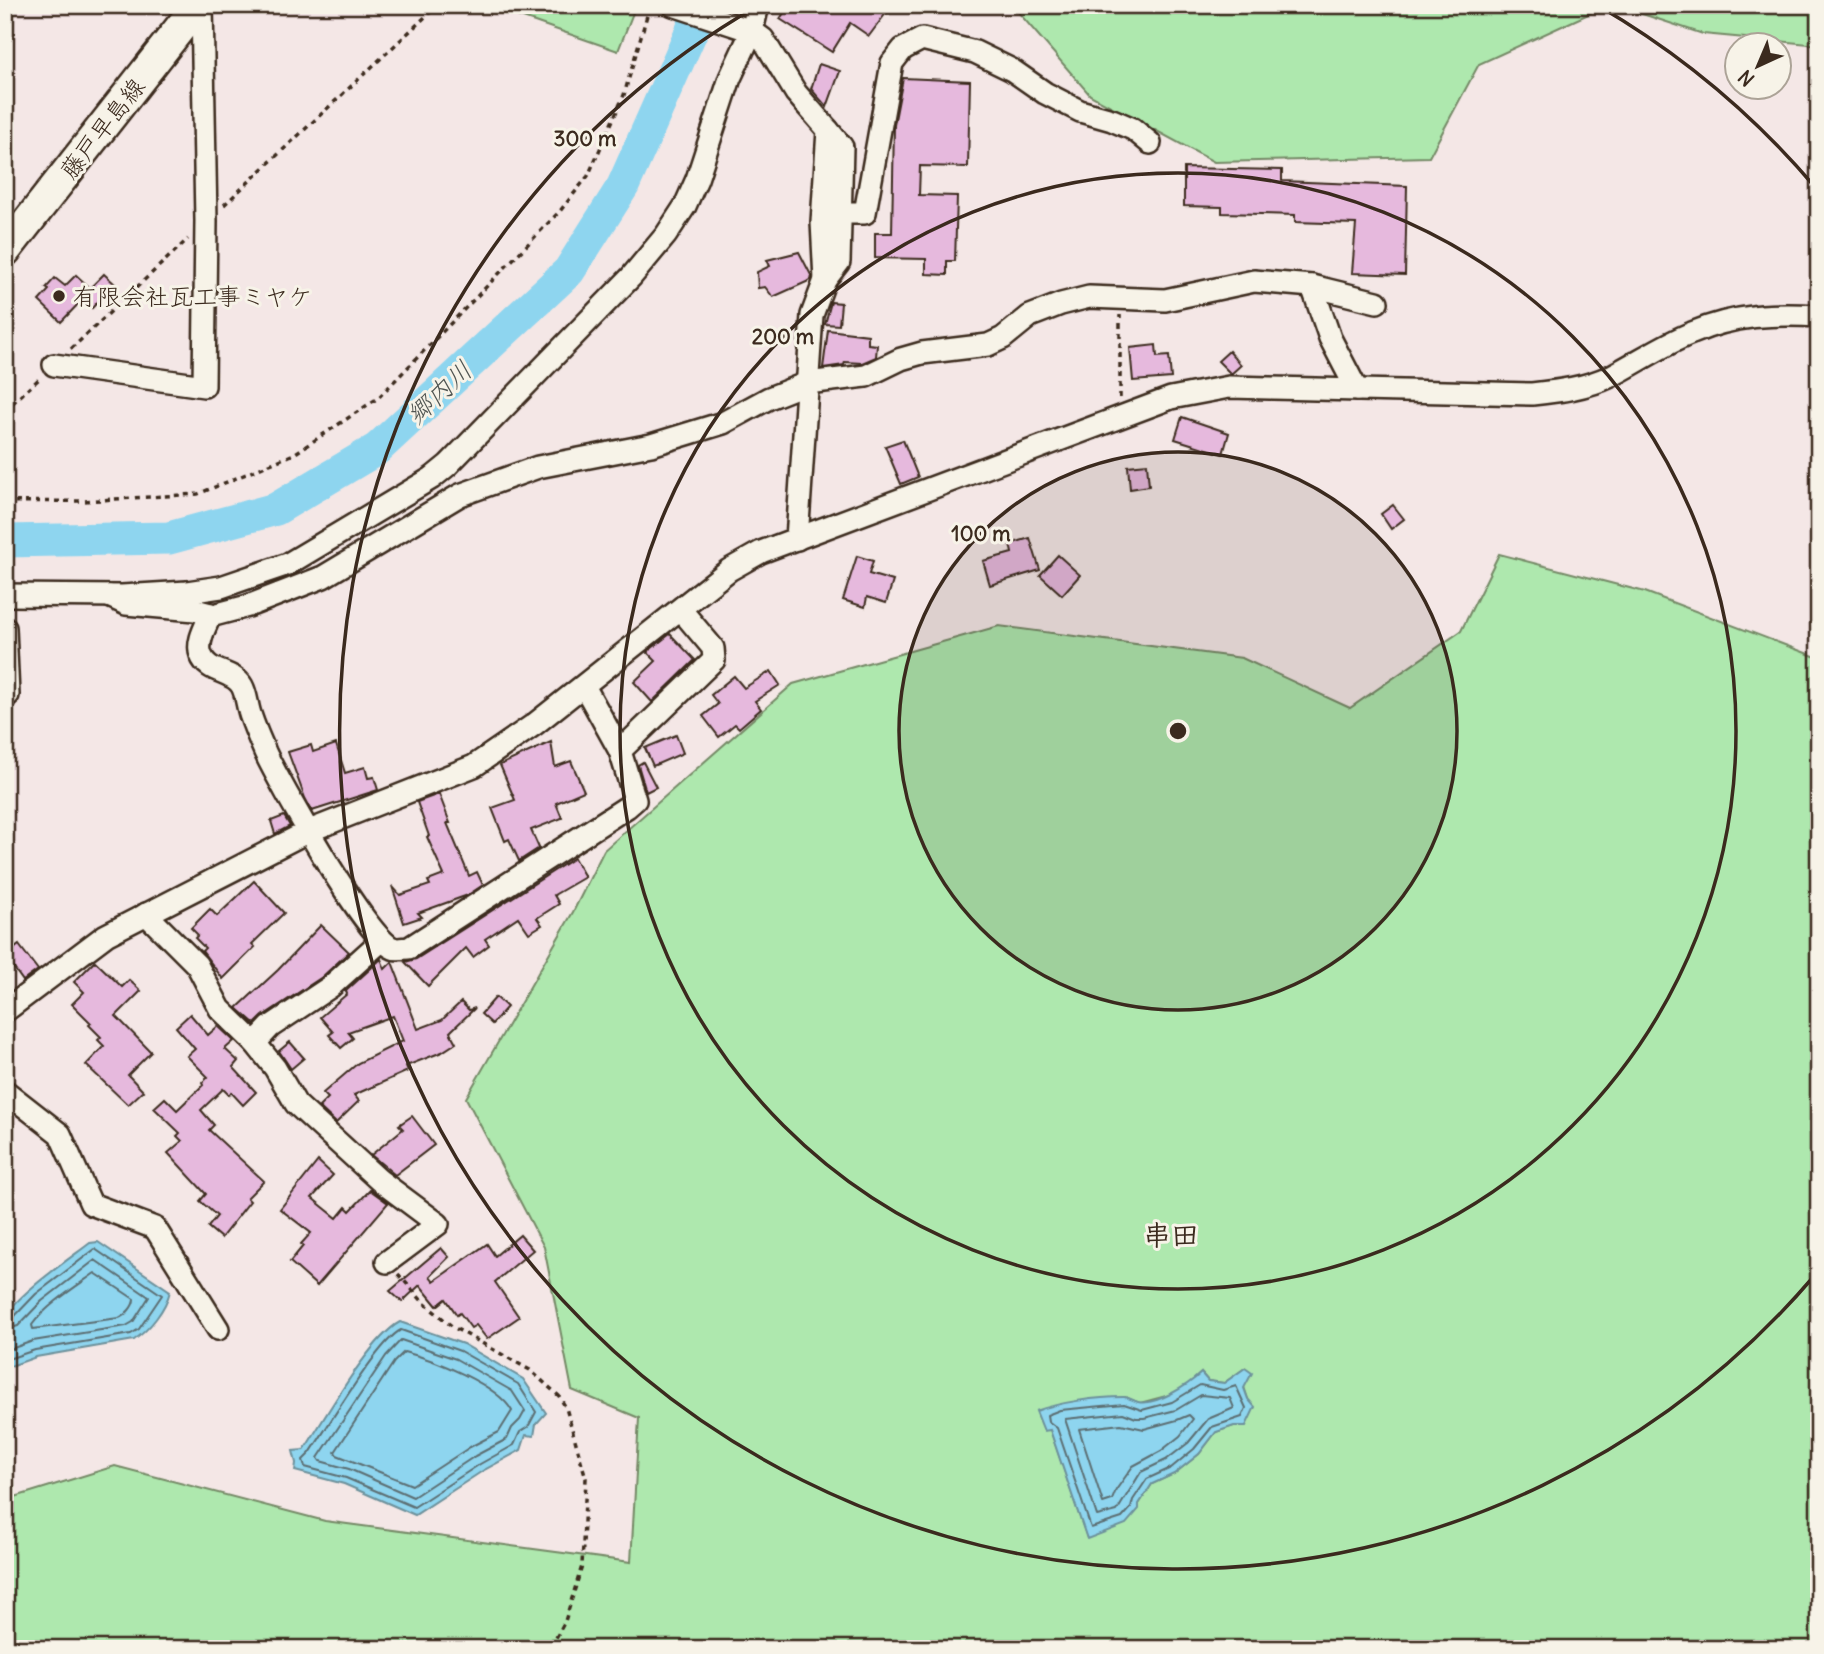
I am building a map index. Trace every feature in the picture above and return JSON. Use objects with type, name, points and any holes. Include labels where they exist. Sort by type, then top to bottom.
[{"type":"main road","name":"藤戸早島線","points":[[5,251],[200,5]]},
{"type":"street","points":[[54,365],[204,386],[206,221],[200,5]]},
{"type":"street","points":[[673,5],[764,38],[796,93],[842,147],[839,262],[825,280],[813,315],[797,539]]},
{"type":"street","points":[[5,595],[109,596],[187,592],[221,587],[288,564],[419,488],[448,465],[631,277],[666,235],[685,206],[697,179],[730,78],[758,5]]},
{"type":"street","points":[[840,213],[865,213],[892,64],[903,49],[922,39],[975,52],[1012,71],[1045,93],[1080,111],[1112,120],[1133,130],[1150,143]]},
{"type":"street","points":[[825,280],[822,222],[828,130]]},
{"type":"street","points":[[109,596],[126,604],[195,610],[211,614],[248,606],[323,577],[460,495],[538,467],[651,445],[723,423],[769,398],[807,383],[866,376],[901,359],[922,353],[988,345],[1003,338],[1030,316],[1061,304],[1089,298],[1165,300],[1254,281],[1312,286],[1377,302]]},
{"type":"street","points":[[1312,286],[1330,338],[1357,390]]},
{"type":"street","points":[[5,1011],[106,935],[146,914],[309,831],[474,766],[504,747],[584,686],[729,570],[761,552],[1171,398],[1229,387],[1532,394],[1577,388],[1609,377],[1691,333],[1726,321],[1757,314],[1819,316]]},
{"type":"street","points":[[620,751],[714,660],[713,648],[681,610]]},
{"type":"street","points":[[211,614],[199,642],[200,653],[213,669],[234,678],[242,685],[250,717],[266,755],[332,873],[381,941],[393,948],[409,948],[635,800],[620,751],[584,686]]},
{"type":"street","points":[[5,628],[8,695]]},
{"type":"street","points":[[146,914],[197,964],[220,1009],[275,1068],[296,1104],[379,1180],[438,1224],[387,1262]]},
{"type":"street","points":[[254,1043],[270,1027],[330,986],[381,941]]},
{"type":"street","points":[[5,1091],[60,1134],[91,1204],[155,1228],[218,1329]]},
{"type":"path","points":[[5,502],[198,495],[294,454],[378,398],[561,211],[588,176],[624,95],[650,5]]},
{"type":"path","points":[[1119,418],[1120,320],[1124,298]]},
{"type":"path","points":[[387,1262],[424,1303],[453,1327],[530,1370],[559,1396],[566,1408],[586,1478],[582,1566],[565,1620],[550,1649]]},
{"type":"green space","points":[[498,5],[636,5],[618,51],[506,12]]},
{"type":"green space","points":[[1012,5],[1608,5],[1479,64],[1429,157],[1214,162],[1090,95]]},
{"type":"green space","points":[[1615,5],[1819,5],[1819,45],[1792,42],[1792,32],[1722,32],[1722,36],[1703,34]]},
{"type":"green space","points":[[1499,554],[1645,592],[1819,658],[1819,1649],[5,1649],[5,1500],[115,1466],[325,1521],[631,1562],[639,1418],[572,1390],[544,1247],[466,1098],[573,912],[604,850],[793,684],[999,626],[1242,658],[1350,708],[1461,631]],"holes":[[[1245,1368],[1244,1387],[1248,1399],[1234,1426],[1216,1432],[1199,1454],[1174,1474],[1152,1484],[1139,1504],[1087,1538],[1050,1429],[1099,1400],[1125,1397],[1140,1403],[1170,1395],[1201,1373],[1208,1381],[1224,1383]]]},
{"type":"water","points":[[98,1242],[170,1291],[156,1318],[134,1340],[36,1357],[5,1368],[4,1325],[9,1311],[29,1290],[57,1268],[90,1243]]},
{"type":"water","points":[[400,1322],[463,1344],[523,1379],[546,1413],[536,1424],[534,1436],[526,1435],[521,1450],[484,1470],[415,1515],[344,1484],[295,1471],[293,1451],[304,1450],[362,1361],[375,1344]]},
{"type":"water","points":[[1245,1368],[1252,1373],[1244,1388],[1255,1407],[1246,1426],[1234,1426],[1216,1432],[1199,1454],[1174,1474],[1152,1484],[1139,1504],[1139,1509],[1126,1524],[1087,1539],[1050,1430],[1044,1431],[1036,1411],[1102,1398],[1123,1397],[1138,1402],[1154,1401],[1180,1389],[1201,1373],[1208,1381],[1224,1383]]},
{"type":"building","points":[[789,5],[892,5],[869,36],[850,23],[832,52],[780,19]]},
{"type":"building","points":[[819,64],[840,71],[827,107],[811,89]]},
{"type":"building","points":[[903,78],[970,81],[968,167],[920,166],[919,195],[957,196],[955,261],[947,261],[947,275],[926,274],[926,259],[875,258],[875,233],[892,233],[894,125]]},
{"type":"building","points":[[1184,168],[1282,170],[1282,181],[1407,186],[1405,275],[1352,273],[1356,224],[1295,222],[1295,215],[1222,213],[1222,207],[1184,206]]},
{"type":"building","points":[[799,252],[812,277],[811,280],[773,297],[765,287],[758,288],[757,272],[770,266],[767,260]]},
{"type":"building","points":[[104,274],[115,284],[92,308],[83,299],[61,322],[39,301],[55,278],[65,286],[76,275],[90,288]]},
{"type":"building","points":[[831,302],[841,303],[839,325],[825,324]]},
{"type":"building","points":[[828,330],[868,335],[868,344],[877,345],[876,357],[862,363],[845,362],[844,365],[823,368]]},
{"type":"building","points":[[1156,345],[1157,357],[1169,356],[1171,378],[1133,381],[1130,348]]},
{"type":"building","points":[[1229,351],[1241,365],[1231,374],[1218,361]]},
{"type":"building","points":[[1182,417],[1229,433],[1223,454],[1175,439]]},
{"type":"building","points":[[903,440],[918,477],[901,484],[885,446]]},
{"type":"building","points":[[1147,464],[1149,486],[1130,489],[1128,466]]},
{"type":"building","points":[[1393,505],[1404,519],[1391,529],[1381,514]]},
{"type":"building","points":[[1030,538],[1040,570],[990,585],[983,561],[1012,553],[1010,544]]},
{"type":"building","points":[[1058,555],[1080,575],[1062,595],[1040,575]]},
{"type":"building","points":[[857,556],[873,561],[869,574],[893,581],[886,603],[867,597],[865,607],[843,600]]},
{"type":"building","points":[[670,634],[695,660],[652,702],[634,682],[656,661],[647,652]]},
{"type":"building","points":[[771,671],[780,685],[755,701],[761,709],[739,728],[735,724],[719,737],[703,716],[718,704],[711,695],[734,676],[744,688]]},
{"type":"building","points":[[676,735],[683,753],[653,766],[645,748]]},
{"type":"building","points":[[551,742],[555,767],[571,761],[584,791],[556,803],[562,818],[531,830],[539,848],[519,861],[509,839],[505,841],[492,808],[515,800],[500,765]]},
{"type":"building","points":[[336,744],[345,773],[365,767],[368,778],[374,777],[378,790],[312,811],[288,752],[311,745],[313,752]]},
{"type":"building","points":[[643,762],[656,787],[646,792],[638,765]]},
{"type":"building","points":[[439,794],[450,823],[447,823],[469,876],[477,872],[483,885],[468,895],[418,913],[422,917],[404,923],[392,886],[400,895],[430,885],[428,881],[444,875],[427,837],[429,836],[417,802]]},
{"type":"building","points":[[284,816],[290,826],[275,834],[271,821]]},
{"type":"building","points":[[574,858],[585,877],[554,895],[559,904],[537,918],[542,925],[529,933],[518,917],[485,939],[489,945],[473,957],[466,948],[428,986],[405,962],[416,959]]},
{"type":"building","points":[[254,881],[284,913],[252,944],[255,947],[223,979],[202,951],[205,948],[195,938],[198,935],[191,928],[210,909],[217,916]]},
{"type":"building","points":[[321,925],[349,952],[322,977],[255,1024],[237,1008]]},
{"type":"building","points":[[19,945],[38,970],[23,981],[5,956]]},
{"type":"building","points":[[381,959],[385,969],[392,962],[418,1029],[442,1020],[461,1002],[469,1010],[475,1008],[450,1032],[456,1043],[442,1052],[406,1066],[408,1071],[354,1095],[359,1101],[336,1123],[319,1107],[328,1098],[323,1093],[358,1063],[403,1041],[393,1016],[348,1032],[353,1038],[341,1048],[329,1035],[333,1032],[320,1017]]},
{"type":"building","points":[[95,961],[122,987],[129,980],[141,991],[116,1016],[151,1052],[128,1075],[143,1091],[128,1105],[86,1065],[104,1046],[98,1040],[101,1037],[89,1025],[91,1023],[72,1004],[84,992],[74,982]]},
{"type":"building","points":[[496,997],[507,1007],[492,1024],[481,1014]]},
{"type":"building","points":[[190,1014],[208,1035],[218,1026],[234,1041],[225,1049],[238,1061],[233,1067],[256,1092],[243,1105],[231,1092],[229,1095],[223,1089],[201,1110],[214,1125],[209,1130],[264,1181],[247,1198],[250,1201],[221,1238],[208,1227],[217,1216],[200,1201],[206,1194],[168,1153],[182,1141],[177,1136],[180,1133],[154,1108],[165,1098],[177,1110],[208,1077],[187,1056],[195,1049],[176,1027]]},
{"type":"building","points":[[290,1042],[304,1058],[291,1069],[279,1051]]},
{"type":"building","points":[[412,1116],[434,1145],[395,1175],[371,1155],[403,1129],[399,1125]]},
{"type":"building","points":[[318,1161],[333,1175],[312,1198],[337,1218],[346,1207],[350,1211],[370,1190],[388,1203],[317,1286],[290,1262],[311,1233],[280,1209]]},
{"type":"building","points":[[520,1235],[533,1250],[495,1282],[519,1317],[487,1339],[476,1325],[471,1328],[460,1313],[457,1315],[446,1299],[437,1306],[420,1285],[402,1302],[390,1291],[441,1248],[449,1257],[430,1276],[434,1281],[487,1244],[495,1256]]},
{"type":"waterway","name":"郷内川","points":[[5,541],[169,538],[276,509],[377,449],[569,271],[623,186],[703,5]]},
{"type":"place","name":"有限会社瓦工事ミヤケ","points":[[59,296]]},
{"type":"district","name":"串田","points":[[1171,1235]]}]
